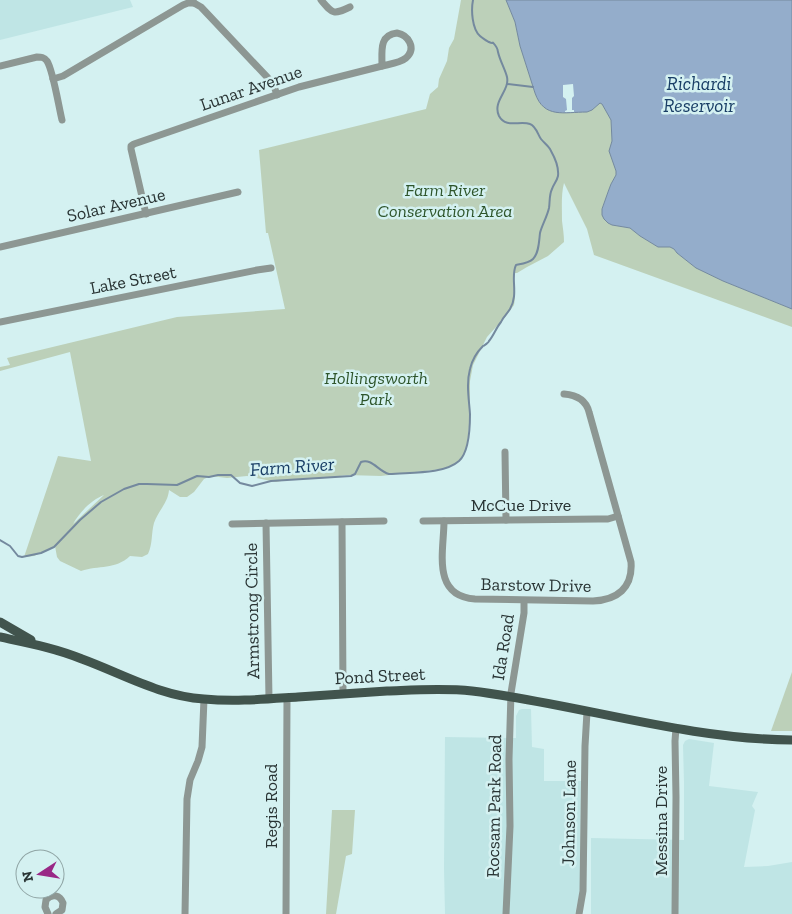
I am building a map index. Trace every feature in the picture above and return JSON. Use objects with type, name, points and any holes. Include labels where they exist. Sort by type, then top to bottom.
[{"type":"main road","points":[[0,622],[45,646]]},
{"type":"main road","name":"Pond Street","points":[[0,637],[45,646],[83,659],[153,689],[204,700],[269,699],[439,689],[470,691],[676,728],[725,735],[792,740]]},
{"type":"street","points":[[321,0],[334,12],[350,7]]},
{"type":"street","points":[[53,79],[63,76],[183,5],[195,2],[268,78],[274,86],[277,95]]},
{"type":"street","name":"Lunar Avenue","points":[[146,214],[131,146],[305,86],[402,61],[410,52],[411,45],[408,38],[394,33],[385,39],[382,46],[382,66]]},
{"type":"street","points":[[0,66],[37,57],[45,59],[49,64],[62,120]]},
{"type":"street","name":"Solar Avenue","points":[[0,247],[238,192]]},
{"type":"street","name":"Lake Street","points":[[0,322],[271,268]]},
{"type":"street","name":"Barstow Drive","points":[[444,521],[442,569],[447,582],[462,597],[524,601],[598,601],[607,600],[620,593],[628,582],[631,567],[588,408],[580,399],[564,394]]},
{"type":"street","points":[[505,452],[506,520]]},
{"type":"street","name":"McCue Drive","points":[[423,521],[598,520],[618,516]]},
{"type":"street","name":"Armstrong Circle","points":[[232,524],[384,521]]},
{"type":"street","points":[[342,522],[342,694]]},
{"type":"street","name":"Armstrong Circle","points":[[266,523],[269,699]]},
{"type":"street","name":"Ida Road","points":[[510,697],[524,613],[524,601]]},
{"type":"street","name":"Rocsam Park Road","points":[[506,914],[510,826],[510,697]]},
{"type":"street","name":"Regis Road","points":[[286,914],[287,698]]},
{"type":"street","points":[[185,914],[187,799],[190,780],[202,747],[204,700]]},
{"type":"street","name":"Johnson Lane","points":[[579,914],[583,891],[584,754],[587,712]]},
{"type":"street","name":"Messina Drive","points":[[675,914],[676,728]]},
{"type":"street","points":[[48,914],[45,902],[53,896],[60,898],[63,903],[62,910],[56,914]]},
{"type":"shaded area","points":[[0,0],[130,0],[133,7],[0,40]]},
{"type":"shaded area","points":[[531,709],[532,747],[544,749],[544,781],[581,781],[580,891],[575,914],[445,914],[445,737],[516,738],[516,716],[519,710]]},
{"type":"shaded area","points":[[689,739],[714,743],[709,786],[758,792],[752,806],[755,810],[744,867],[792,862],[792,914],[591,914],[591,838],[684,840],[683,745]]},
{"type":"green space","points":[[461,0],[506,0],[515,22],[520,46],[535,93],[544,107],[563,113],[587,112],[600,103],[611,120],[612,141],[610,151],[616,175],[602,209],[604,219],[612,225],[630,228],[658,247],[674,249],[696,268],[723,281],[792,309],[792,327],[594,255],[587,229],[564,183],[562,192],[562,221],[564,242],[548,256],[517,273],[513,273],[514,305],[487,337],[473,365],[470,381],[470,416],[467,447],[463,457],[453,465],[442,469],[381,476],[347,475],[276,482],[247,476],[227,478],[211,476],[204,479],[194,492],[187,497],[180,497],[169,490],[167,499],[154,523],[148,554],[142,557],[130,556],[113,565],[81,571],[60,561],[57,557],[55,546],[34,556],[24,557],[58,456],[91,461],[70,352],[0,371],[0,367],[10,365],[7,358],[177,317],[285,309],[268,233],[266,233],[259,150],[426,109],[430,94],[438,87],[439,79],[447,61],[449,48],[454,39]],"holes":[[[104,495],[73,524],[86,507]]]},
{"type":"green space","points":[[792,672],[792,731],[771,731]]},
{"type":"green space","points":[[332,810],[355,810],[352,854],[346,856],[336,914],[326,914]]},
{"type":"water","name":"Richardi Reservoir","points":[[506,0],[792,0],[792,309],[723,281],[696,268],[674,249],[658,247],[630,228],[612,225],[604,219],[602,209],[616,175],[609,151],[612,141],[611,120],[600,103],[587,112],[563,113],[544,107],[535,93],[520,46],[515,22]]},
{"type":"pier","points":[[573,84],[572,110],[574,112],[565,112],[567,110],[566,99],[563,97],[563,85]]},
{"type":"waterway","name":"Farm River","points":[[0,540],[10,546],[18,556],[22,557],[41,553],[54,547],[80,520],[101,502],[124,489],[139,484],[177,485],[197,476],[231,475],[240,483],[252,486],[271,481],[351,476],[355,474],[361,462],[365,461],[372,463],[389,474],[435,471],[444,469],[459,461],[465,452],[469,432],[468,386],[473,359],[483,346],[489,342],[513,303],[514,270],[516,265],[533,259],[536,254],[540,233],[549,208],[550,194],[558,173],[550,149],[534,127],[526,123],[505,122],[499,116],[497,111],[499,101],[506,87],[507,77],[497,47],[480,36],[475,29],[472,14],[473,0]]},
{"type":"waterway","points":[[507,84],[533,87]]},
{"type":"park label","name":"Farm River Conservation Area","points":[[445,200]]},
{"type":"park label","name":"Hollingsworth Park","points":[[376,388]]}]
